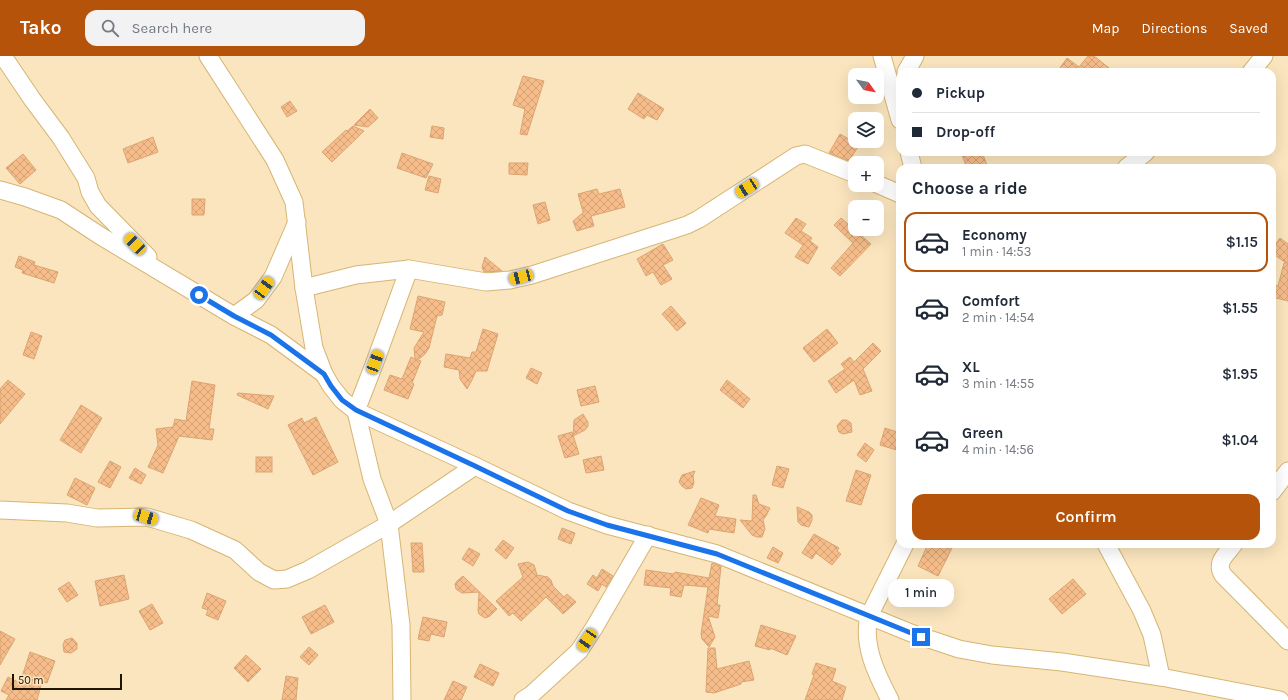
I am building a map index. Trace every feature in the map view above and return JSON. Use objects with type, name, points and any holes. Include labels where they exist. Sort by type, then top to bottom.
[{"type":"street","points":[[3,56],[62,138],[86,178],[90,192],[98,206],[165,274]]},
{"type":"street","points":[[208,56],[275,160],[294,202],[304,288],[314,348],[324,374],[331,386],[342,400],[356,410],[568,511],[607,525],[717,554],[911,633],[959,649],[992,655],[1062,662],[1161,677],[1280,700]]},
{"type":"street","points":[[882,56],[896,89]]},
{"type":"street","points":[[908,68],[915,56]]},
{"type":"street","points":[[1254,68],[1264,56]]},
{"type":"street","points":[[304,288],[356,275],[409,269],[486,282],[510,280],[532,275],[687,225],[796,156],[805,154],[848,171]]},
{"type":"street","points":[[1131,164],[1141,156]]},
{"type":"street","points":[[884,187],[896,192]]},
{"type":"street","points":[[0,190],[61,210],[99,235],[234,316],[271,335],[324,374]]},
{"type":"street","points":[[234,316],[256,300],[273,277],[297,222]]},
{"type":"street","points":[[402,700],[401,626],[389,524],[372,479],[356,410],[409,269]]},
{"type":"street","points":[[0,510],[67,513],[97,518],[146,517],[191,530],[235,550],[259,572],[274,580],[288,579],[308,570],[389,524],[475,466]]},
{"type":"street","points":[[1276,487],[1288,471]]},
{"type":"street","points":[[523,700],[531,695],[579,651],[648,535]]},
{"type":"street","points":[[890,700],[883,686],[870,650],[866,627],[869,616],[903,548]]},
{"type":"street","points":[[1108,548],[1142,611],[1152,634],[1161,677]]},
{"type":"street","points":[[1231,548],[1220,562],[1219,569],[1223,575],[1288,641]]},
{"type":"building","points":[[1088,56],[1094,56],[1109,68],[1060,68],[1067,58],[1079,67]]},
{"type":"building","points":[[523,76],[544,81],[527,135],[520,134],[525,109],[513,105]]},
{"type":"building","points":[[638,93],[664,109],[657,120],[647,115],[644,119],[628,109]]},
{"type":"building","points":[[290,101],[297,111],[287,117],[281,107]]},
{"type":"building","points":[[370,109],[378,118],[368,127],[354,125]]},
{"type":"building","points":[[353,126],[364,131],[332,162],[322,152],[346,130],[347,131]]},
{"type":"building","points":[[432,126],[444,128],[443,139],[430,137]]},
{"type":"building","points":[[840,134],[848,139],[848,148],[857,148],[852,156],[848,156],[848,161],[829,153]]},
{"type":"building","points":[[153,137],[158,152],[128,163],[123,149]]},
{"type":"building","points":[[402,153],[433,164],[426,178],[397,168]]},
{"type":"building","points":[[23,154],[36,170],[20,184],[6,168]]},
{"type":"building","points":[[962,156],[984,156],[986,164],[966,164]]},
{"type":"building","points":[[509,163],[528,163],[527,175],[509,174]]},
{"type":"building","points":[[429,176],[441,179],[438,193],[425,190]]},
{"type":"building","points":[[597,189],[599,194],[620,189],[625,207],[591,216],[594,226],[577,231],[573,221],[585,211],[583,212],[578,194]]},
{"type":"building","points":[[192,199],[205,199],[204,215],[192,215]]},
{"type":"building","points":[[545,202],[550,220],[538,224],[533,205]]},
{"type":"building","points":[[796,218],[806,224],[801,231],[812,238],[810,241],[818,247],[808,264],[795,257],[803,245],[785,233]]},
{"type":"building","points":[[841,218],[848,224],[848,236],[862,236],[871,244],[840,276],[831,268],[853,243],[834,225]]},
{"type":"building","points":[[1280,238],[1288,244],[1288,301],[1276,298],[1276,285],[1278,286],[1284,263],[1286,263],[1276,256],[1276,244]]},
{"type":"building","points":[[663,244],[673,260],[663,265],[672,279],[661,285],[653,272],[646,276],[637,259]]},
{"type":"building","points":[[19,256],[35,262],[34,265],[58,272],[54,283],[22,273],[23,270],[15,267]]},
{"type":"building","points":[[485,257],[502,271],[484,272],[482,267]]},
{"type":"building","points":[[418,296],[445,302],[442,315],[437,316],[429,348],[418,360],[421,361],[412,383],[414,384],[408,399],[384,390],[390,375],[402,379],[411,357],[415,359],[414,348],[424,332],[410,329]]},
{"type":"building","points":[[671,306],[686,323],[677,331],[662,314]]},
{"type":"building","points":[[483,329],[498,334],[487,371],[476,371],[467,389],[460,379],[459,370],[444,367],[446,354],[470,358],[472,352],[476,352]]},
{"type":"building","points":[[827,329],[838,343],[814,362],[803,348]]},
{"type":"building","points":[[31,332],[42,336],[34,359],[23,355]]},
{"type":"building","points":[[873,343],[881,351],[863,369],[872,391],[860,395],[854,380],[836,393],[828,381],[845,369],[841,364],[850,357],[854,362]]},
{"type":"building","points":[[531,368],[542,373],[537,384],[526,378]]},
{"type":"building","points":[[8,380],[25,394],[0,424],[0,389]]},
{"type":"building","points":[[727,380],[750,399],[743,408],[720,390]]},
{"type":"building","points":[[192,381],[215,385],[209,429],[214,429],[212,440],[179,436],[163,473],[148,467],[158,445],[156,429],[173,427],[175,419],[186,421]]},
{"type":"building","points":[[595,386],[599,402],[581,406],[577,390]]},
{"type":"building","points":[[238,393],[274,396],[268,409],[237,395]]},
{"type":"building","points":[[81,405],[102,418],[81,453],[60,440]]},
{"type":"building","points":[[583,414],[588,422],[588,426],[585,430],[573,436],[574,420]]},
{"type":"building","points":[[316,417],[338,462],[313,475],[288,425],[302,418],[304,423]]},
{"type":"building","points":[[842,420],[847,420],[851,423],[852,432],[843,434],[839,432],[837,426]]},
{"type":"building","points":[[885,428],[896,432],[896,450],[880,445]]},
{"type":"building","points":[[572,432],[579,454],[565,458],[558,436]]},
{"type":"building","points":[[865,443],[874,450],[866,462],[857,455]]},
{"type":"building","points":[[601,456],[604,470],[586,473],[583,460]]},
{"type":"building","points":[[256,457],[272,457],[272,472],[256,472]]},
{"type":"building","points":[[110,461],[121,467],[110,488],[98,482]]},
{"type":"building","points":[[777,466],[789,469],[783,488],[772,485]]},
{"type":"building","points":[[135,468],[146,475],[141,484],[129,478]]},
{"type":"building","points":[[856,470],[871,475],[861,505],[846,501]]},
{"type":"building","points":[[695,471],[692,488],[686,489],[679,482],[682,475]]},
{"type":"building","points":[[75,478],[95,488],[87,505],[67,495]]},
{"type":"building","points":[[753,495],[756,495],[759,504],[770,508],[763,520],[765,529],[762,537],[752,535],[740,520],[752,521]]},
{"type":"building","points":[[701,498],[719,505],[715,516],[736,519],[734,533],[709,529],[708,533],[688,525]]},
{"type":"building","points":[[797,507],[809,512],[812,515],[812,520],[809,527],[801,525],[798,522]]},
{"type":"building","points":[[562,528],[575,533],[571,544],[558,539]]},
{"type":"building","points":[[814,534],[839,548],[837,551],[841,554],[832,565],[816,553],[812,559],[802,553]]},
{"type":"building","points":[[503,540],[514,548],[506,559],[495,550]]},
{"type":"building","points":[[411,543],[422,543],[424,572],[413,572]]},
{"type":"building","points":[[773,547],[783,553],[778,563],[767,558]]},
{"type":"building","points":[[469,548],[480,554],[473,566],[462,559]]},
{"type":"building","points":[[926,548],[952,548],[938,576],[918,566]]},
{"type":"building","points":[[528,562],[534,565],[537,575],[548,577],[553,586],[564,597],[567,594],[576,602],[563,614],[546,597],[521,621],[513,613],[509,616],[496,601],[523,577],[518,564]]},
{"type":"building","points":[[712,563],[721,566],[717,605],[720,605],[718,618],[708,616],[715,637],[709,647],[702,639],[701,634],[708,587],[684,585],[681,597],[670,595],[671,588],[644,585],[646,570],[674,574],[675,572],[709,578]]},
{"type":"building","points":[[602,569],[613,576],[606,587],[602,584],[598,591],[587,584],[593,575],[597,578]]},
{"type":"building","points":[[124,575],[129,599],[100,606],[95,581]]},
{"type":"building","points":[[463,576],[497,609],[490,616],[485,618],[479,614],[479,592],[462,593],[456,589],[455,584]]},
{"type":"building","points":[[1073,579],[1086,594],[1062,614],[1049,599]]},
{"type":"building","points":[[69,582],[78,595],[67,602],[58,589]]},
{"type":"building","points":[[207,593],[226,601],[218,620],[206,615],[208,610],[202,608]]},
{"type":"building","points":[[152,604],[163,623],[150,630],[139,611]]},
{"type":"building","points":[[325,605],[334,622],[311,634],[302,617]]},
{"type":"building","points":[[423,617],[447,622],[444,637],[431,634],[429,641],[418,639]]},
{"type":"building","points":[[761,625],[796,636],[787,655],[770,648],[770,650],[755,646]]},
{"type":"building","points":[[0,631],[15,639],[0,665]]},
{"type":"building","points":[[72,638],[77,643],[77,649],[71,653],[64,652],[63,645],[65,640]]},
{"type":"building","points":[[309,647],[318,655],[309,665],[300,657]]},
{"type":"building","points":[[708,648],[715,648],[717,669],[749,661],[754,680],[741,682],[741,684],[714,693],[706,692]]},
{"type":"building","points":[[30,652],[55,661],[47,683],[42,682],[37,700],[6,700],[9,695],[1,691],[8,677],[20,683]]},
{"type":"building","points":[[246,655],[261,669],[248,682],[234,668]]},
{"type":"building","points":[[816,663],[836,669],[832,681],[846,687],[842,700],[805,700],[814,675],[812,674]]},
{"type":"building","points":[[480,664],[499,673],[493,686],[474,677]]},
{"type":"building","points":[[286,676],[298,678],[296,700],[282,700]]},
{"type":"building","points":[[453,681],[467,687],[461,700],[444,700]]},
{"type":"route","points":[[199,295],[234,316],[271,335],[324,374],[342,400],[356,410],[568,511],[607,525],[717,554],[921,637]]}]
